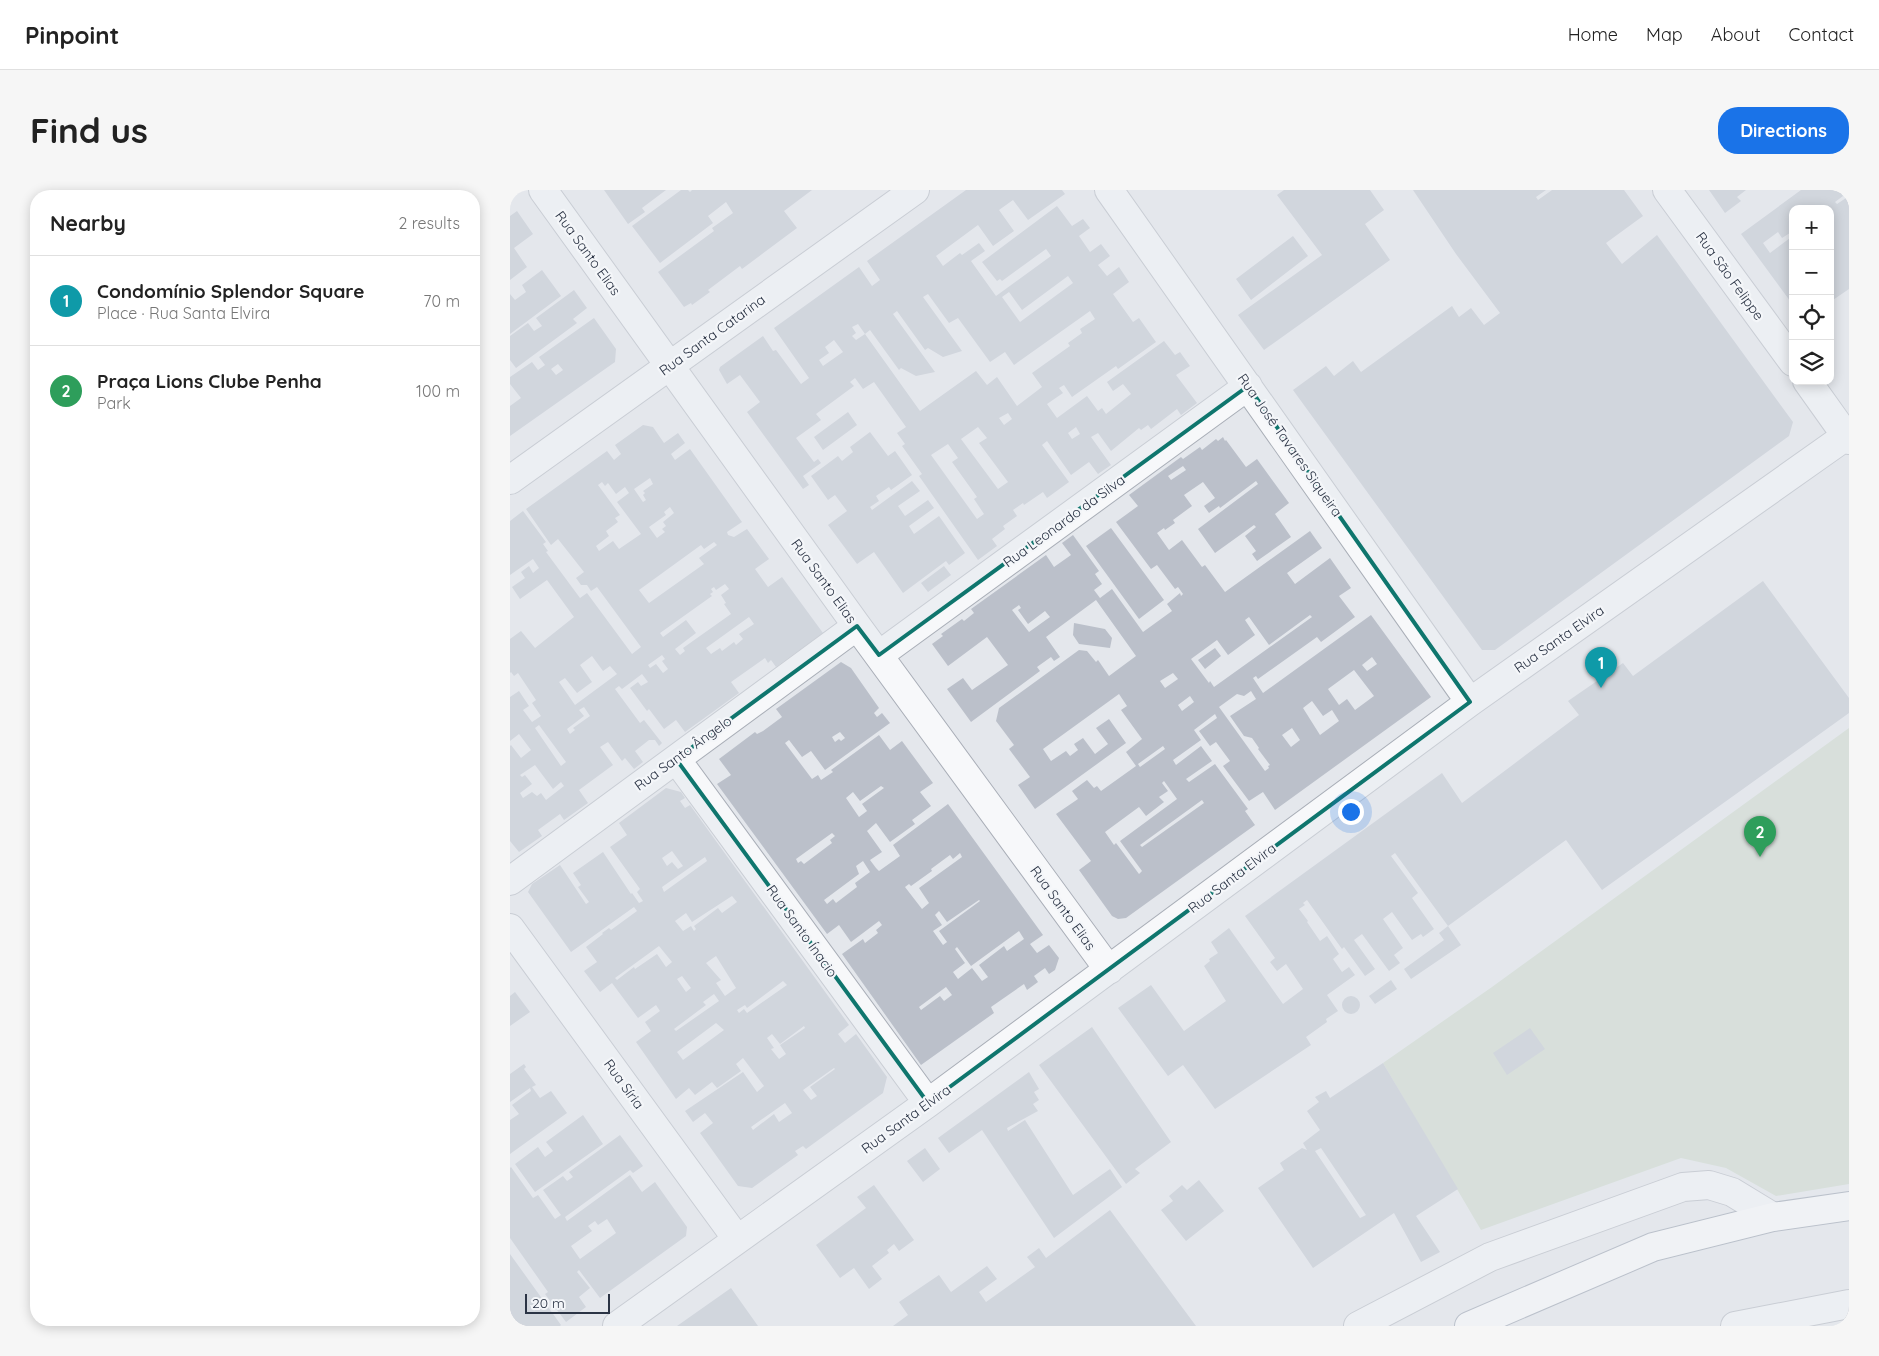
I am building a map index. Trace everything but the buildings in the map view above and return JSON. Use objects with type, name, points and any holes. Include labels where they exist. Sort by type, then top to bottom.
[{"type":"highway","points":[[1469,1326],[1653,1247],[1773,1217],[1849,1206]]},
{"type":"street","name":"Rua Santo Elias","points":[[543,190],[857,626],[1109,970]]},
{"type":"street","name":"Rua Santa Catarina","points":[[510,480],[915,190]]},
{"type":"street","name":"Rua José Tavares Siqueira","points":[[1109,190],[1470,702]]},
{"type":"street","name":"Rua São Felippe","points":[[1667,190],[1789,357]]},
{"type":"street","points":[[1810,385],[1848,437]]},
{"type":"street","name":"Rua Leonardo da Silva","points":[[879,655],[1248,386]]},
{"type":"street","name":"Rua Santa Elvira","points":[[617,1326],[928,1103],[1470,702],[1848,437]]},
{"type":"street","name":"Rua Santo Ângelo","points":[[510,880],[857,626]]},
{"type":"street","name":"Rua Santo Ínacio","points":[[676,758],[928,1103]]},
{"type":"street","name":"Rua Síria","points":[[512,936],[737,1239]]},
{"type":"street","points":[[1358,1326],[1490,1257],[1683,1187],[1709,1185],[1732,1192],[1773,1217]]},
{"type":"street","points":[[1735,1326],[1849,1304]]},
{"type":"highlighted area","points":[[1248,386],[1470,702],[928,1103],[676,759],[857,626],[879,655]]},
{"type":"green space","points":[[1849,728],[1849,1184],[1776,1196],[1726,1168],[1681,1158],[1481,1230],[1383,1063],[1492,987]]},
{"type":"place","name":"Condomínio Splendor Square","points":[[1601,688]]},
{"type":"place","name":"Praça Lions Clube Penha","points":[[1760,857]]}]
